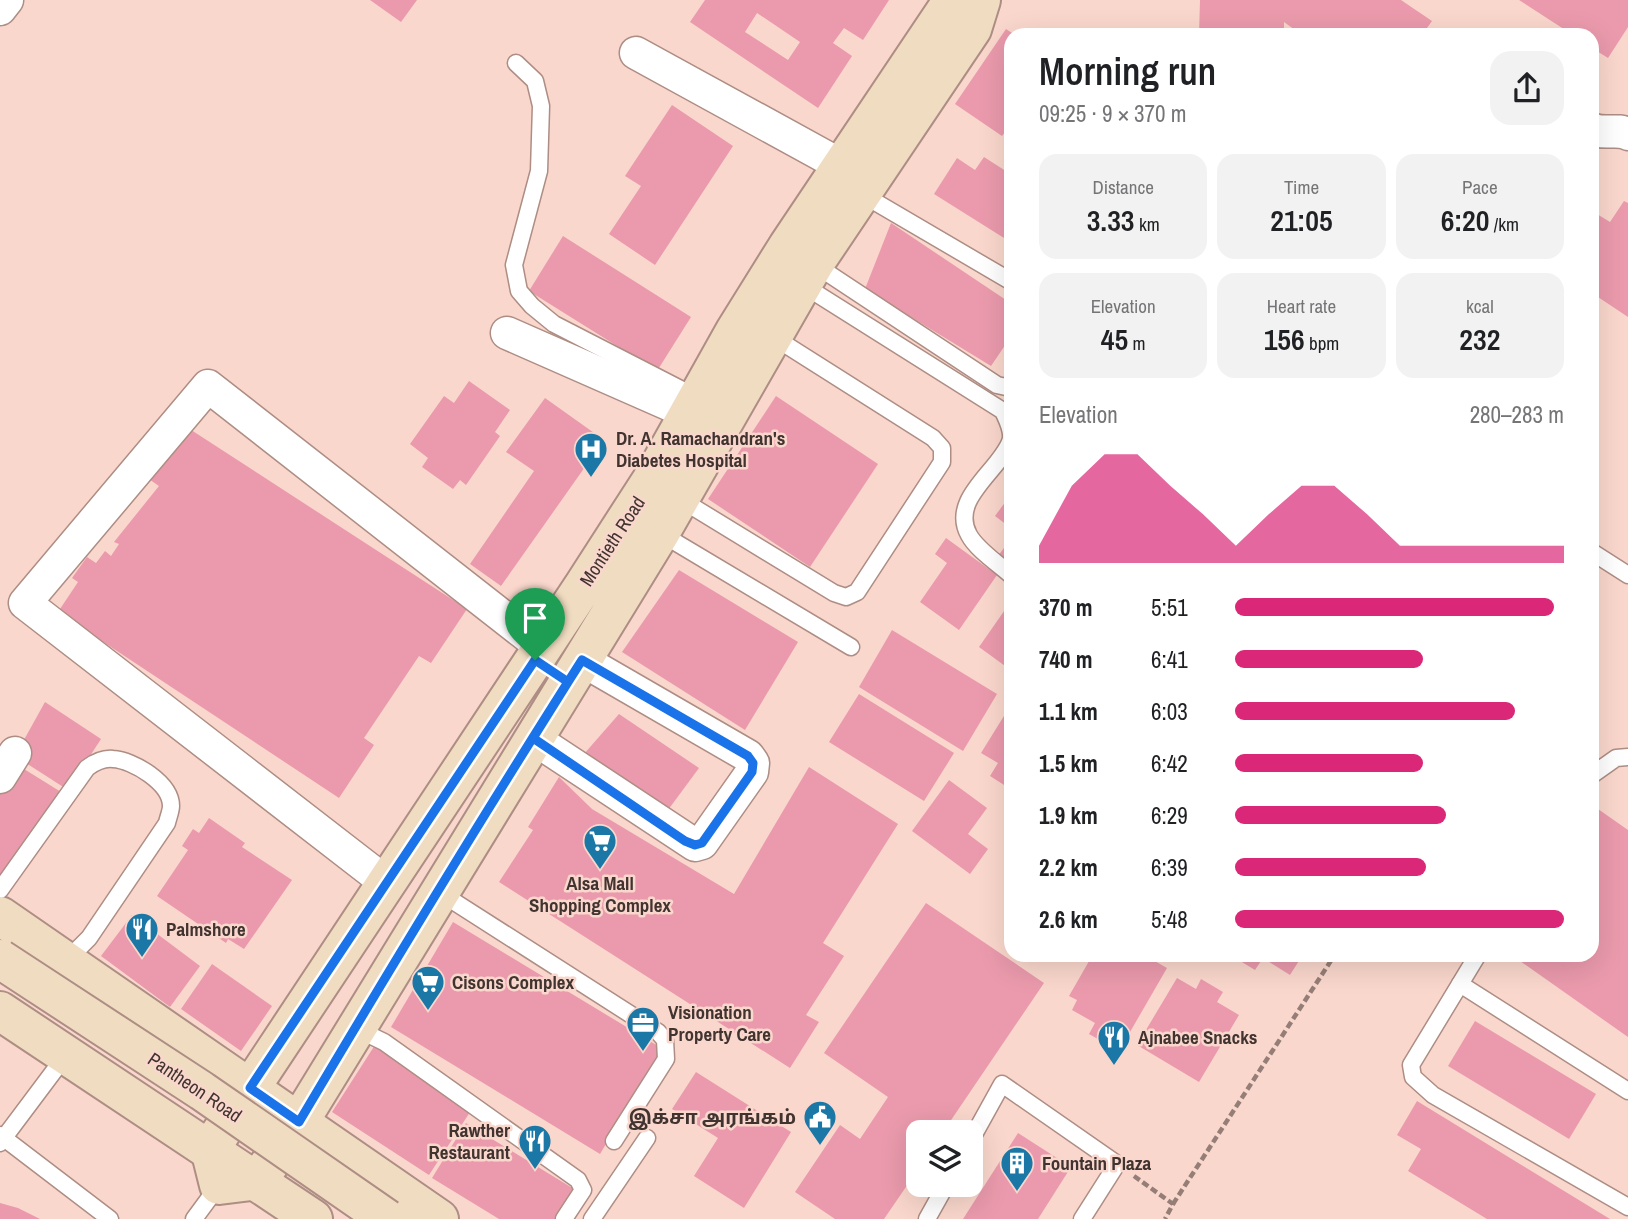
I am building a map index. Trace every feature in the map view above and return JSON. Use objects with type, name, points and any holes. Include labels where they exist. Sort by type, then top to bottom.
[{"type":"main road","name":"Montieth Road","points":[[215,1167],[250,1088],[651,481],[788,246],[852,180],[970,2]]},
{"type":"main road","points":[[258,1180],[299,1122],[660,533],[808,274],[852,180]]},
{"type":"main road","points":[[539,654],[575,671]]},
{"type":"main road","points":[[0,916],[434,1218]]},
{"type":"main road","name":"Pantheon Road","points":[[0,959],[202,1091],[387,1219]]},
{"type":"main road","points":[[0,988],[344,1219]]},
{"type":"main road","points":[[0,1011],[66,1055],[215,1167],[258,1180],[313,1219]]},
{"type":"street","points":[[0,9],[7,0]]},
{"type":"street","points":[[636,53],[852,180]]},
{"type":"street","points":[[1599,132],[1622,131],[1628,134]]},
{"type":"street","points":[[506,333],[694,406]]},
{"type":"street","points":[[387,884],[25,603],[208,386],[539,654]]},
{"type":"street","points":[[533,738],[695,845],[702,843],[752,772],[753,763],[748,756],[575,671]]},
{"type":"lane","points":[[516,63],[535,81],[541,106],[539,171],[514,265],[519,291],[554,324],[694,406]]},
{"type":"lane","points":[[852,180],[1004,277]]},
{"type":"lane","points":[[808,274],[997,385],[1004,387]]},
{"type":"lane","points":[[808,274],[1004,413]]},
{"type":"lane","points":[[678,499],[834,593],[846,597],[857,592],[942,462],[943,448],[933,438],[772,336]]},
{"type":"lane","points":[[1004,450],[967,502],[965,526],[970,537],[1004,569]]},
{"type":"lane","points":[[660,533],[851,647]]},
{"type":"lane","points":[[1599,556],[1628,575]]},
{"type":"lane","points":[[1599,770],[1616,758],[1628,757]]},
{"type":"lane","points":[[0,890],[86,768],[96,761],[111,758],[132,763],[166,789],[171,805],[167,823],[89,938],[66,961]]},
{"type":"lane","points":[[439,892],[658,1032],[665,1040],[666,1059],[614,1141]]},
{"type":"lane","points":[[1473,962],[1411,1065],[1413,1077],[1433,1095],[1628,1207]]},
{"type":"lane","points":[[1460,984],[1628,1091]]},
{"type":"lane","points":[[355,1028],[384,1042],[578,1180],[583,1190],[564,1219]]},
{"type":"lane","points":[[66,1055],[1,1139],[110,1219]]},
{"type":"lane","points":[[982,1120],[1002,1083],[1117,1164],[1082,1219]]},
{"type":"lane","points":[[592,1219],[647,1138]]},
{"type":"lane","points":[[194,1219],[215,1167]]},
{"type":"lane","points":[[927,1219],[939,1197]]},
{"type":"path","points":[[1165,1219],[1330,962]]},
{"type":"path","points":[[1117,1164],[1173,1203]]},
{"type":"building","points":[[370,0],[417,0],[401,22]]},
{"type":"building","points":[[705,0],[889,0],[863,40],[844,28],[833,43],[852,56],[818,108],[690,22]],"holes":[[[757,13],[800,42],[788,60],[745,32]]]},
{"type":"building","points":[[1200,0],[1401,0],[1432,21],[1427,28],[1292,28],[1284,22],[1284,28],[1199,28]]},
{"type":"building","points":[[1519,0],[1628,0],[1628,27],[1608,58],[1599,52],[1599,28],[1562,28]]},
{"type":"building","points":[[1004,32],[1004,133],[1002,136],[955,104]]},
{"type":"building","points":[[672,105],[733,146],[655,265],[609,234],[641,186],[625,176]]},
{"type":"building","points":[[984,157],[1004,170],[1004,238],[934,194],[957,158],[975,170]]},
{"type":"building","points":[[1624,201],[1628,203],[1628,317],[1599,298],[1599,215],[1610,222]]},
{"type":"building","points":[[891,223],[1004,299],[1004,347],[991,366],[865,289]]},
{"type":"building","points":[[563,236],[691,317],[657,371],[529,291]]},
{"type":"building","points":[[469,381],[510,410],[495,432],[500,436],[466,485],[460,480],[453,489],[422,467],[428,458],[410,444],[444,396],[454,403]]},
{"type":"building","points":[[776,396],[878,464],[810,567],[708,499]]},
{"type":"building","points":[[545,398],[604,440],[501,586],[470,564],[534,471],[506,452]]},
{"type":"building","points":[[185,426],[467,609],[431,663],[419,656],[364,738],[374,745],[339,798],[58,612],[78,582],[72,578],[87,557],[96,563],[105,551],[111,556],[119,544],[114,542],[159,486],[143,475]]},
{"type":"building","points":[[1004,504],[1004,523],[995,516]]},
{"type":"building","points":[[946,538],[997,575],[959,630],[920,602],[947,563],[935,554]]},
{"type":"building","points":[[1004,548],[1004,560],[998,556]]},
{"type":"building","points":[[679,570],[798,642],[745,730],[622,652]]},
{"type":"building","points":[[1004,611],[1004,665],[979,647]]},
{"type":"building","points":[[892,630],[997,694],[963,751],[859,687]]},
{"type":"building","points":[[859,694],[954,753],[924,801],[829,742]]},
{"type":"building","points":[[45,702],[101,739],[68,790],[15,756]]},
{"type":"building","points":[[619,714],[699,768],[668,810],[584,754]]},
{"type":"building","points":[[1004,716],[1004,785],[990,776],[998,763],[981,753]]},
{"type":"building","points":[[16,764],[61,792],[0,885],[0,791]]},
{"type":"building","points":[[809,767],[898,824],[823,943],[844,956],[806,1015],[819,1022],[790,1068],[499,882],[533,830],[528,827],[559,777],[592,809],[734,894]]},
{"type":"building","points":[[949,780],[987,808],[968,834],[988,849],[970,874],[912,831]]},
{"type":"building","points":[[1599,810],[1628,830],[1628,1037],[1522,962],[1599,962]]},
{"type":"building","points":[[209,818],[245,843],[242,847],[292,880],[244,949],[228,939],[226,943],[157,896],[188,850],[182,846],[193,829],[199,833]]},
{"type":"building","points":[[926,903],[1004,956],[1004,962],[1013,962],[1044,983],[951,1120],[906,1120],[906,1187],[884,1219],[835,1219],[795,1192],[840,1125],[860,1139],[888,1097],[824,1053]]},
{"type":"building","points":[[132,915],[200,966],[170,1007],[101,956]]},
{"type":"building","points":[[453,922],[663,1049],[600,1154],[391,1027]]},
{"type":"building","points":[[1089,962],[1156,962],[1167,968],[1119,1051],[1089,1034],[1095,1023],[1072,1010],[1077,1000],[1069,996]]},
{"type":"building","points":[[1242,962],[1260,962],[1255,970]]},
{"type":"building","points":[[1269,962],[1298,962],[1290,975]]},
{"type":"building","points":[[212,964],[272,1006],[241,1051],[181,1009]]},
{"type":"building","points":[[1177,978],[1196,989],[1201,979],[1223,992],[1217,1002],[1239,1015],[1199,1082],[1137,1045]]},
{"type":"building","points":[[1475,1021],[1596,1094],[1569,1139],[1448,1066]]},
{"type":"building","points":[[375,1045],[472,1109],[429,1175],[332,1112]]},
{"type":"building","points":[[696,1072],[791,1132],[744,1208],[694,1176],[718,1138],[672,1109]]},
{"type":"building","points":[[1417,1101],[1610,1219],[1487,1219],[1408,1171],[1421,1149],[1397,1135]]},
{"type":"building","points":[[466,1123],[574,1189],[556,1219],[499,1219],[432,1178]]},
{"type":"building","name":"Fountain Plaza","points":[[1018,1133],[1071,1167],[1038,1219],[963,1219],[977,1197],[983,1197],[983,1188]]},
{"type":"building","points":[[0,1203],[18,1208],[40,1219],[0,1219]]},
{"type":"place","name":"Dr. A. Ramachandran's Diabetes Hospital","points":[[591,479]]},
{"type":"place","name":"Alsa Mall Shopping Complex","points":[[600,871]]},
{"type":"place","name":"Palmshore","points":[[142,959]]},
{"type":"place","name":"Cisons Complex","points":[[428,1012]]},
{"type":"place","name":"Visionation Property Care","points":[[643,1053]]},
{"type":"place","name":"Ajnabee Snacks","points":[[1114,1067]]},
{"type":"place","name":"இக்சா அரங்கம்","points":[[820,1147]]},
{"type":"place","name":"Rawther Restaurant","points":[[535,1171]]},
{"type":"place","name":"Fountain Plaza","points":[[1017,1193]]},
{"type":"route","points":[[535,660],[317,992],[250,1088],[299,1122],[355,1028],[533,738],[582,660],[748,756],[753,763],[752,772],[702,843],[695,845],[685,841],[533,738],[568,682],[535,660]]}]
